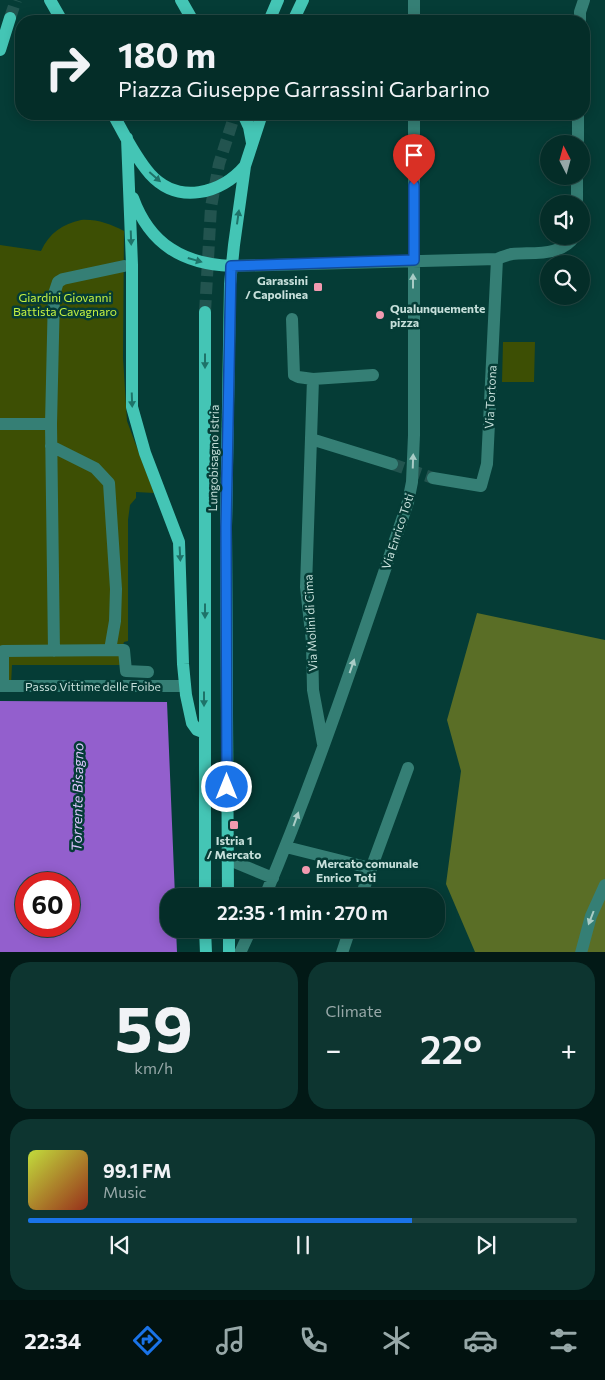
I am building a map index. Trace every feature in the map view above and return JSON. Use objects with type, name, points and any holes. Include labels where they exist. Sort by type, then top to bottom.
[{"type":"main road","points":[[50,0],[59,15]]},
{"type":"main road","points":[[181,0],[190,15]]},
{"type":"main road","points":[[272,15],[278,0]]},
{"type":"main road","points":[[296,15],[303,0]]},
{"type":"main road","points":[[0,50],[10,18]]},
{"type":"main road","points":[[116,120],[151,175],[159,182],[181,191],[205,192],[217,188],[233,179],[245,166]]},
{"type":"main road","points":[[246,120],[252,143]]},
{"type":"main road","name":"Lungobisagno Istria","points":[[228,888],[226,527],[231,266],[245,166],[260,120]]},
{"type":"main road","points":[[127,138],[132,265],[132,407],[145,453],[179,542],[182,656],[185,686],[192,723],[197,730],[205,733],[205,888]]},
{"type":"main road","points":[[130,189],[135,205],[144,220],[165,245],[177,254],[192,260],[207,264],[231,266]]},
{"type":"main road","name":"Lungobisagno Istria","points":[[205,312],[205,733]]},
{"type":"main road","points":[[205,938],[206,952]]},
{"type":"main road","points":[[229,938],[229,952]]},
{"type":"street","points":[[414,0],[414,15]]},
{"type":"street","points":[[580,15],[584,0]]},
{"type":"street","name":"Via Enrico Toti","points":[[269,888],[286,847],[323,746],[408,502],[412,482],[415,360],[414,120]]},
{"type":"street","points":[[578,120],[578,135]]},
{"type":"street","points":[[231,266],[497,259],[510,254],[549,253],[566,245]]},
{"type":"street","name":"Via Tortona","points":[[433,478],[481,486],[487,464],[497,259]]},
{"type":"street","points":[[54,651],[51,424],[54,294],[58,282],[63,280],[124,266]]},
{"type":"street","points":[[292,319],[294,375],[313,379],[372,375]]},
{"type":"street","name":"Via Molini di Cima","points":[[313,379],[306,587],[312,642],[313,690],[323,746]]},
{"type":"street","points":[[0,424],[51,424]]},
{"type":"street","points":[[311,439],[392,464]]},
{"type":"street","points":[[51,446],[95,468],[109,483],[116,589],[116,622],[110,650]]},
{"type":"street","points":[[1,686],[3,651],[124,650],[126,671],[148,672]]},
{"type":"street","name":"Passo Vittime delle Foibe","points":[[1,686],[185,686]]},
{"type":"street","points":[[364,888],[408,768]]},
{"type":"street","points":[[286,847],[370,868]]},
{"type":"street","points":[[227,859],[273,878]]},
{"type":"street","points":[[581,952],[591,916],[605,885]]},
{"type":"street","points":[[245,951],[249,938]]},
{"type":"street","points":[[342,952],[347,938]]},
{"type":"green space","name":"Giardini Giovanni Battista Cavagnaro","points":[[81,220],[103,222],[124,231],[123,358],[127,421],[154,493],[136,492],[136,498],[130,505],[128,520],[128,641],[124,642],[120,655],[121,665],[12,665],[11,685],[0,684],[0,245],[41,251],[48,239],[57,230]]},
{"type":"green space","points":[[503,342],[535,342],[534,382],[502,382]]},
{"type":"green space","points":[[477,613],[605,640],[605,952],[475,952],[446,884],[461,771],[447,720]]},
{"type":"water","name":"Torrente Bisagno","points":[[0,701],[167,702],[175,888],[160,888],[160,938],[176,938],[177,952],[0,952]]},
{"type":"tunnel","points":[[10,18],[16,0]]},
{"type":"tunnel","points":[[205,312],[211,207],[219,164],[233,120]]},
{"type":"tunnel","points":[[392,464],[433,478]]},
{"type":"place","name":"Garassini / Capolinea","points":[[318,287]]},
{"type":"place","name":"Qualunquemente pizza","points":[[380,315]]},
{"type":"place","name":"Istria 1 / Mercato","points":[[234,825]]},
{"type":"place","name":"Mercato comunale Enrico Toti","points":[[306,870]]},
{"type":"route","points":[[227,787],[226,527],[231,266],[414,260],[414,185]]}]
